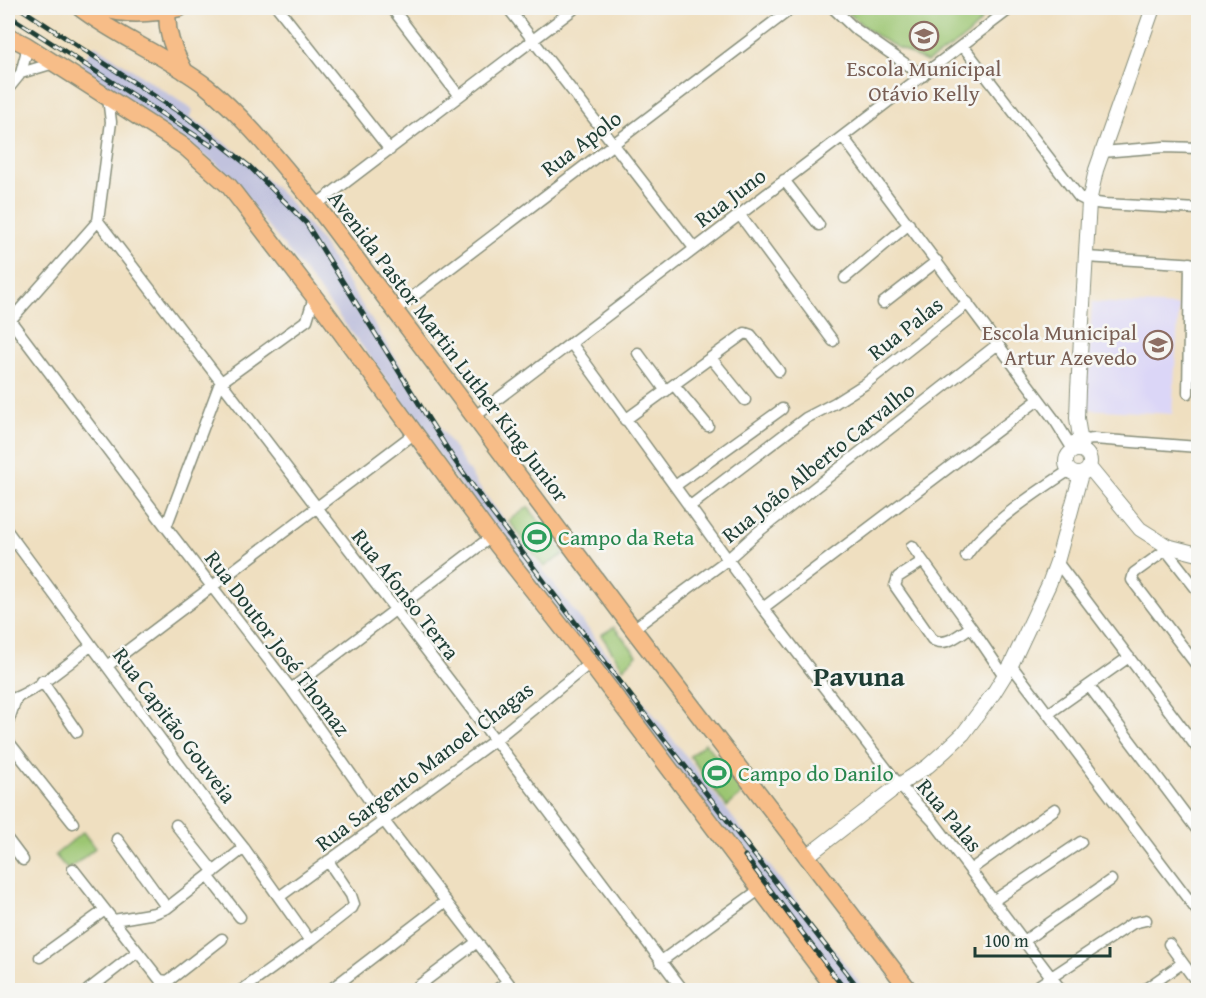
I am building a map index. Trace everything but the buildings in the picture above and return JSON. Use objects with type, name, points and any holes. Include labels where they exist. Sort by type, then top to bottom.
[{"type":"main road","name":"Avenida Pastor Martin Luther King Junior","points":[[80,8],[204,85],[261,139],[316,205],[633,630],[909,990]]},
{"type":"main road","points":[[102,8],[134,14],[174,9]]},
{"type":"main road","points":[[174,9],[166,20],[169,36],[186,73]]},
{"type":"main road","points":[[8,36],[26,45],[185,147],[215,171],[248,209],[491,537],[590,663],[836,990]]},
{"type":"street","points":[[278,8],[390,150]]},
{"type":"street","points":[[392,8],[459,96]]},
{"type":"street","points":[[508,8],[694,248]]},
{"type":"street","points":[[316,205],[575,8]]},
{"type":"street","name":"Rua Apolo","points":[[394,310],[792,8]]},
{"type":"street","points":[[833,8],[854,28],[923,76]]},
{"type":"street","points":[[991,8],[993,21]]},
{"type":"street","name":"Rua Juno","points":[[474,417],[1011,8]]},
{"type":"street","points":[[1153,8],[1102,152],[1089,202],[1076,446],[1067,462],[1080,471],[1140,529],[1166,548],[1198,591]]},
{"type":"street","points":[[8,89],[21,73],[26,45]]},
{"type":"street","points":[[963,46],[1074,192],[1089,202],[1198,209]]},
{"type":"street","points":[[21,73],[54,63]]},
{"type":"street","points":[[9,322],[98,221],[115,102]]},
{"type":"street","points":[[806,857],[899,785],[928,766],[963,734],[1008,671],[1057,562],[1080,471],[1090,459],[1076,446],[1038,400],[843,136]]},
{"type":"street","points":[[1102,152],[1164,147],[1198,148]]},
{"type":"street","points":[[784,180],[819,225]]},
{"type":"street","points":[[740,214],[833,341]]},
{"type":"street","name":"Rua Afonso Terra","points":[[98,221],[495,740],[682,990]]},
{"type":"street","points":[[844,278],[909,224]]},
{"type":"street","points":[[1086,257],[1194,263],[1188,393]]},
{"type":"street","points":[[883,303],[937,261]]},
{"type":"street","points":[[307,320],[314,297]]},
{"type":"street","name":"Rua Palas","points":[[689,507],[806,418],[836,403],[865,384],[968,303]]},
{"type":"street","points":[[166,527],[220,383],[307,320],[326,312]]},
{"type":"street","name":"Rua Doutor José Thomaz","points":[[9,322],[291,689],[384,821],[511,986]]},
{"type":"street","points":[[626,420],[747,333],[751,334],[779,371]]},
{"type":"street","name":"Rua Palas","points":[[571,344],[763,608],[899,785],[933,821],[1061,990]]},
{"type":"street","name":"Rua João Alberto Carvalho","points":[[633,630],[727,560],[767,525],[998,344]]},
{"type":"street","points":[[638,353],[708,426]]},
{"type":"street","points":[[711,358],[745,400]]},
{"type":"street","points":[[763,608],[1038,400]]},
{"type":"street","points":[[675,486],[782,410]]},
{"type":"street","points":[[107,666],[415,433]]},
{"type":"street","points":[[1076,446],[1094,439],[1198,447]]},
{"type":"street","points":[[966,556],[982,535],[1048,484],[1080,471]]},
{"type":"street","name":"Rua Capitão Gouveia","points":[[8,532],[90,646],[244,848],[310,941]]},
{"type":"street","points":[[291,689],[491,537]]},
{"type":"street","points":[[912,546],[971,627],[1048,714],[1196,905]]},
{"type":"street","points":[[1198,554],[1166,548],[1134,573],[1132,580],[1198,667]]},
{"type":"street","points":[[922,561],[898,577],[895,586],[932,639],[943,643],[971,627]]},
{"type":"street","points":[[1057,562],[1198,749]]},
{"type":"street","points":[[8,722],[12,700],[90,646]]},
{"type":"street","points":[[1048,714],[1129,657]]},
{"type":"street","name":"Rua Sargento Manoel Chagas","points":[[279,897],[495,740],[590,663]]},
{"type":"street","points":[[42,681],[77,732]]},
{"type":"street","points":[[1089,686],[1198,831]]},
{"type":"street","points":[[8,741],[73,823]]},
{"type":"street","points":[[970,870],[1055,809]]},
{"type":"street","points":[[176,825],[240,917]]},
{"type":"street","points":[[117,839],[167,908]]},
{"type":"street","points":[[8,840],[24,860]]},
{"type":"street","points":[[993,901],[1081,842]]},
{"type":"street","points":[[114,920],[155,913],[167,908],[244,848]]},
{"type":"street","points":[[242,990],[310,941],[354,904],[351,895],[328,861]]},
{"type":"street","points":[[73,869],[160,980],[168,981],[222,939]]},
{"type":"street","points":[[1024,941],[1111,880]]},
{"type":"street","points":[[660,962],[759,890]]},
{"type":"street","points":[[330,990],[446,901]]},
{"type":"street","points":[[40,957],[105,910]]},
{"type":"street","points":[[1032,990],[1133,923],[1146,920]]},
{"type":"street","points":[[413,990],[477,942]]},
{"type":"street","points":[[1168,944],[1198,984]]},
{"type":"street","points":[[88,990],[137,952]]},
{"type":"street","points":[[1144,990],[1181,964]]},
{"type":"street","points":[[496,990],[511,986]]},
{"type":"shaded area","points":[[95,45],[193,110],[190,117],[240,154],[287,199],[318,237],[477,484],[865,990],[840,990],[496,537],[368,354],[217,164],[76,70]]},
{"type":"shaded area","points":[[1092,302],[1179,306],[1172,414],[1086,409]]},
{"type":"green space","points":[[844,8],[987,8],[978,25],[971,32],[927,62],[873,33]]},
{"type":"green space","name":"Campo da Reta","points":[[528,507],[564,554],[544,567],[509,521]]},
{"type":"green space","points":[[614,627],[637,655],[623,668],[601,635]]},
{"type":"green space","name":"Campo do Danilo","points":[[705,743],[745,791],[727,807],[690,756]]},
{"type":"green space","points":[[83,832],[95,848],[68,870],[55,855]]},
{"type":"railway","points":[[20,8],[185,116],[250,167],[306,223],[453,458],[484,502],[649,720],[860,990]]},
{"type":"railway","points":[[8,15],[212,146]]},
{"type":"railway","points":[[745,856],[845,990]]},
{"type":"place","name":"Escola Municipal Otávio Kelly","points":[[924,36]]},
{"type":"place","name":"Escola Municipal Artur Azevedo","points":[[1158,345]]},
{"type":"place","name":"Campo da Reta","points":[[537,537]]},
{"type":"place","name":"Campo do Danilo","points":[[717,773]]},
{"type":"district","name":"Pavuna","points":[[859,676]]}]
